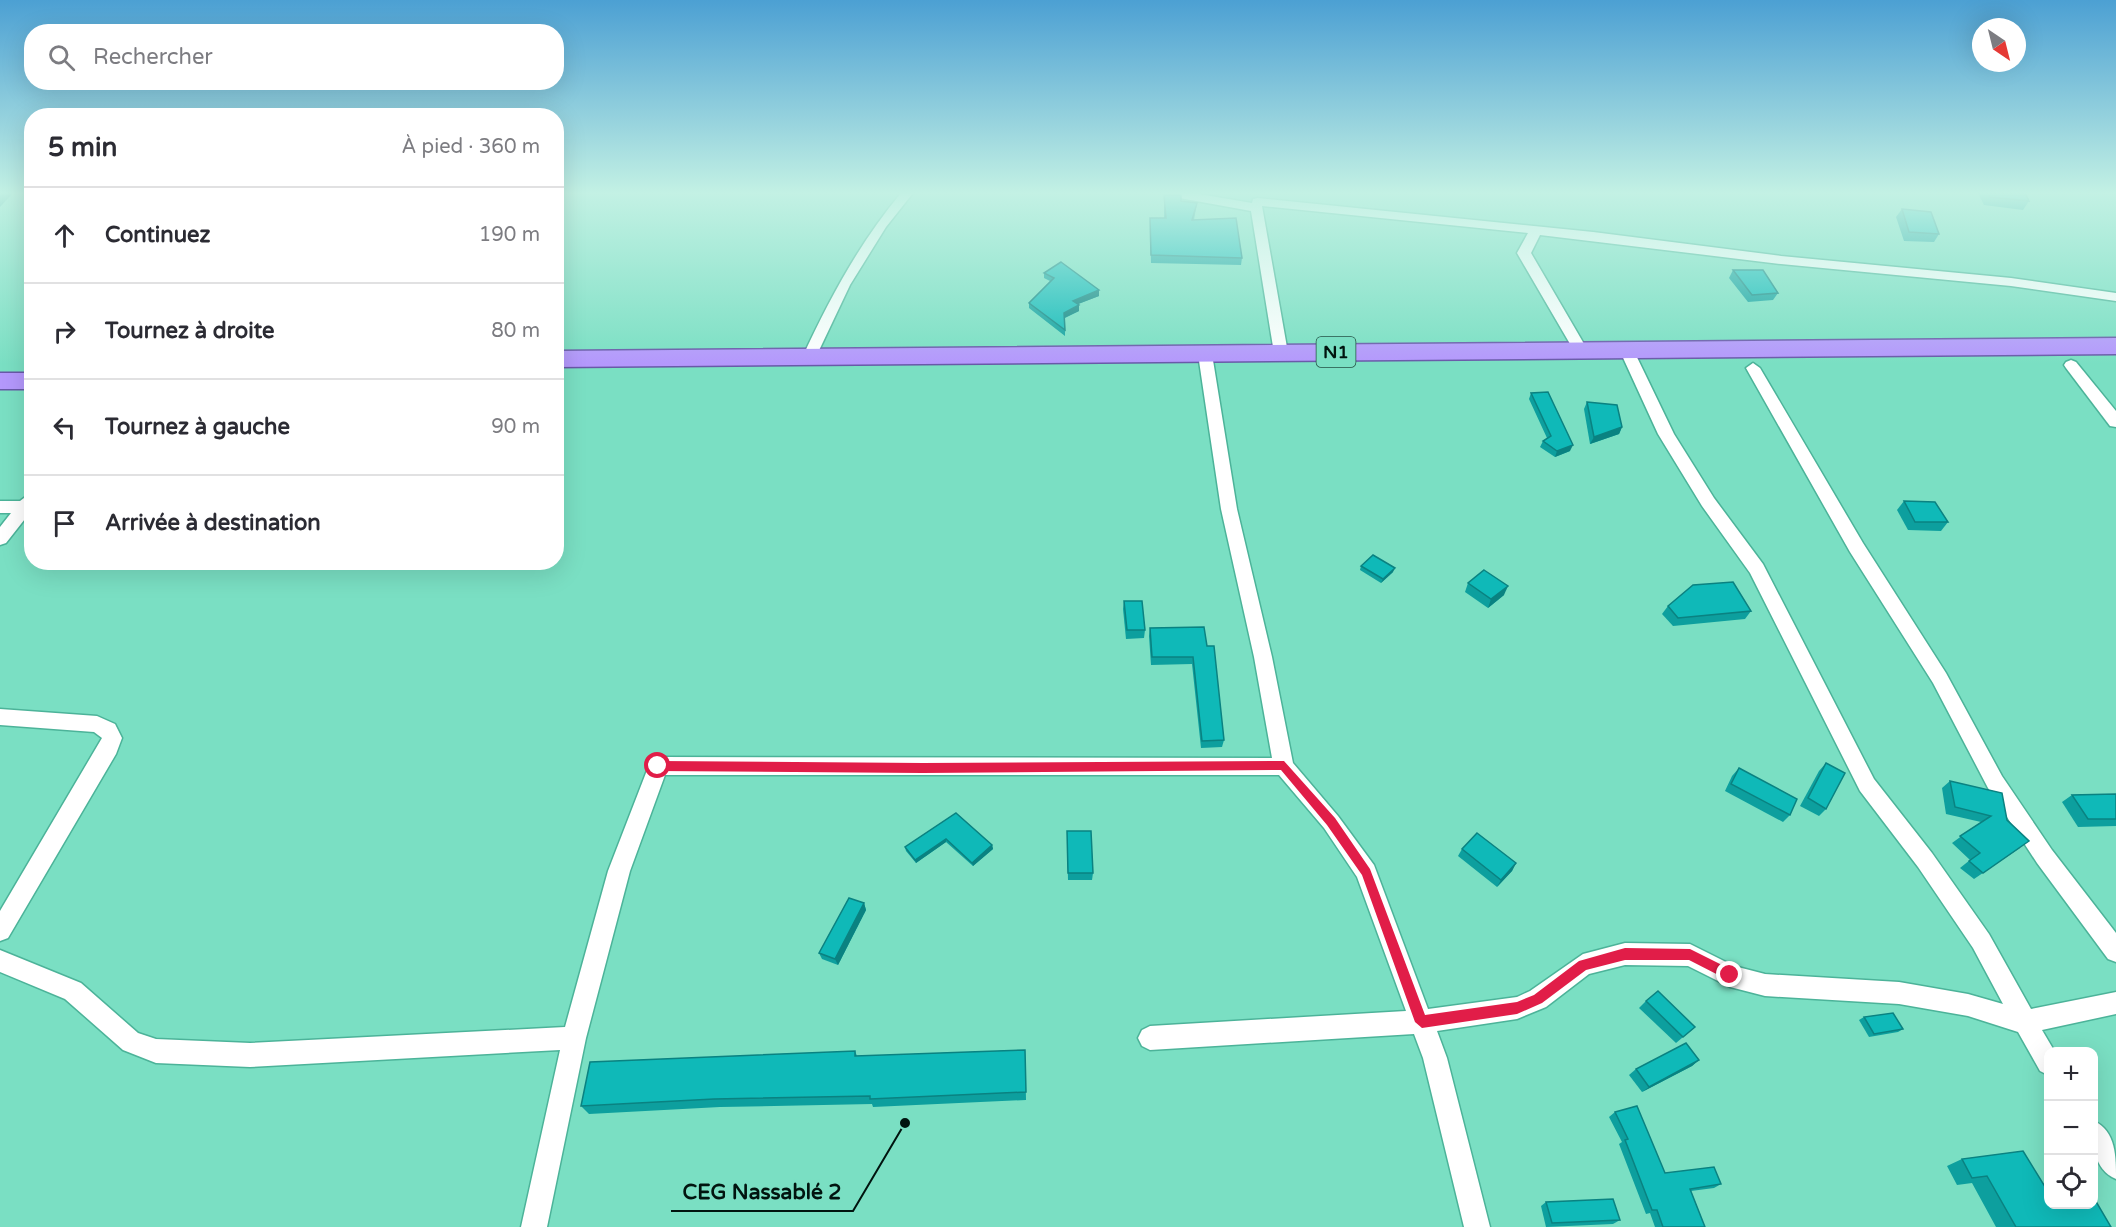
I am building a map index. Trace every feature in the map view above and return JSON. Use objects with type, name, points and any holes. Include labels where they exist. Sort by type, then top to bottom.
[{"type":"highway","name":"N1","points":[[564,378],[1207,363],[1631,359],[2116,346]]},
{"type":"highway","name":"N1","points":[[564,359],[809,358],[1207,363],[1281,353],[1580,349],[1631,359],[1753,368],[2116,364]]},
{"type":"highway","points":[[0,363],[24,363]]},
{"type":"highway","points":[[0,381],[24,381]]},
{"type":"street","points":[[809,358],[843,285],[865,250]]},
{"type":"street","points":[[1265,250],[1281,353]]},
{"type":"street","points":[[1525,250],[1524,253],[1580,349]]},
{"type":"street","points":[[1701,250],[2011,282],[2116,297]]},
{"type":"street","points":[[1631,359],[1666,434],[1708,502],[1756,568],[1867,785],[1925,860],[1981,941],[2044,1055]]},
{"type":"street","points":[[1207,363],[1228,509],[1263,657],[1284,766],[1331,822],[1366,872],[1435,1058],[1477,1227]]},
{"type":"street","points":[[2071,365],[2116,422]]},
{"type":"street","points":[[1753,368],[1808,470],[1892,608],[1924,653],[1961,716],[1980,757],[2073,895],[2116,951]]},
{"type":"street","points":[[0,507],[24,503]]},
{"type":"street","points":[[0,539],[24,507]]},
{"type":"street","points":[[0,717],[97,724],[108,729],[112,738],[109,748],[0,930]]},
{"type":"street","points":[[534,1227],[574,1038],[619,871],[658,766],[923,768],[1284,766]]},
{"type":"street","points":[[1150,1038],[1422,1022],[1517,1008],[1538,999],[1583,965],[1625,954],[1690,955],[1730,975],[1765,985],[1899,993],[1968,1005],[2024,1022],[2116,1003]]},
{"type":"street","points":[[0,961],[73,991],[130,1042],[156,1051],[250,1055],[574,1038]]},
{"type":"street","points":[[2098,1139],[2116,1167]]},
{"type":"building","points":[[1151,250],[1241,250],[1242,258],[1151,255]]},
{"type":"building","points":[[1061,262],[1099,290],[1073,301],[1079,305],[1064,313],[1065,330],[1029,303],[1054,278],[1044,273]]},
{"type":"building","points":[[1733,270],[1763,270],[1778,293],[1752,295]]},
{"type":"building","points":[[1548,392],[1573,445],[1557,451],[1543,441],[1551,436],[1531,393]]},
{"type":"building","points":[[1587,402],[1617,405],[1622,427],[1594,437]]},
{"type":"building","points":[[1904,501],[1935,502],[1948,522],[1915,522]]},
{"type":"building","points":[[1373,555],[1395,568],[1383,579],[1361,566]]},
{"type":"building","points":[[1484,570],[1508,586],[1491,599],[1468,583]]},
{"type":"building","points":[[1733,582],[1751,611],[1678,618],[1668,606],[1693,585]]},
{"type":"building","points":[[1124,601],[1142,601],[1145,630],[1127,630]]},
{"type":"building","points":[[1204,627],[1207,646],[1214,646],[1224,740],[1202,741],[1193,657],[1152,657],[1150,628]]},
{"type":"building","points":[[1826,763],[1845,773],[1826,809],[1808,798]]},
{"type":"building","points":[[1739,768],[1797,799],[1790,815],[1731,784]]},
{"type":"building","points":[[1950,781],[2002,793],[2007,820],[2029,841],[1983,873],[1969,861],[1980,853],[1960,836],[1991,816],[1955,807]]},
{"type":"building","points":[[2116,794],[2116,819],[2088,819],[2072,795]]},
{"type":"building","points":[[956,813],[992,845],[972,863],[946,839],[915,860],[905,847]]},
{"type":"building","points":[[1067,831],[1091,831],[1093,873],[1068,873]]},
{"type":"building","points":[[1477,833],[1516,863],[1501,880],[1462,849]]},
{"type":"building","points":[[849,898],[864,903],[835,959],[819,953]]},
{"type":"building","points":[[1658,991],[1695,1027],[1683,1037],[1646,1001]]},
{"type":"building","points":[[1893,1013],[1903,1029],[1874,1034],[1864,1017]]},
{"type":"building","points":[[1686,1043],[1699,1060],[1649,1087],[1636,1069]]},
{"type":"building","points":[[1025,1050],[1026,1092],[870,1099],[870,1096],[714,1099],[581,1106],[590,1062],[855,1051],[855,1056]]},
{"type":"building","points":[[1637,1106],[1665,1173],[1714,1167],[1721,1184],[1690,1189],[1705,1227],[1663,1227],[1657,1210],[1652,1210],[1625,1140],[1628,1139],[1615,1112]]},
{"type":"building","points":[[2023,1151],[2044,1185],[2044,1209],[2098,1209],[2098,1205],[2111,1227],[2016,1227],[1987,1176],[1972,1178],[1962,1159]]},
{"type":"building","points":[[1613,1199],[1620,1220],[1552,1223],[1546,1202]]},
{"type":"place","name":"CEG Nassablé 2","points":[[905,1123]]},
{"type":"route","points":[[658,766],[923,768],[1284,766],[1331,822],[1366,872],[1422,1022],[1517,1008],[1538,999],[1583,965],[1625,954],[1690,955],[1730,975]]}]
